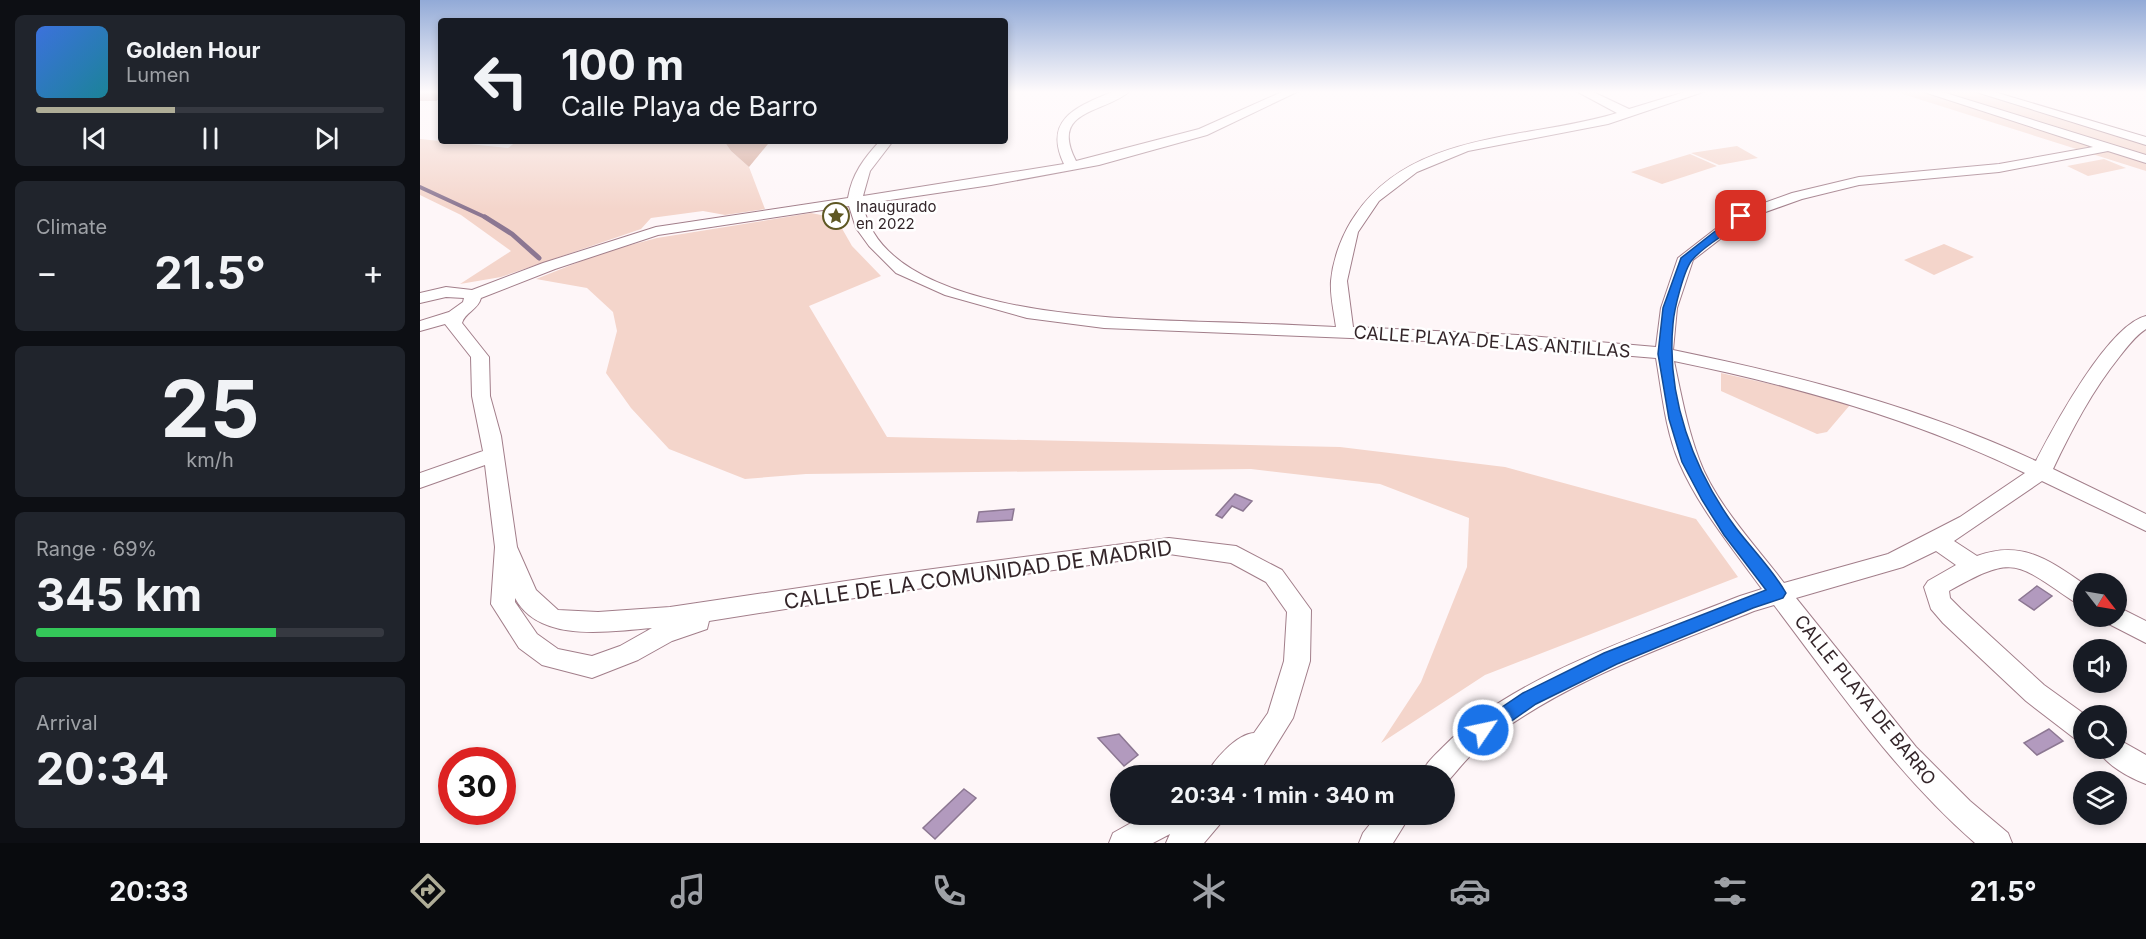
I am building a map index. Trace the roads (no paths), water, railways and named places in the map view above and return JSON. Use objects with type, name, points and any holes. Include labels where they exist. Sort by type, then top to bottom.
[{"type":"street","points":[[1062,130],[1060,141],[1072,166]]},
{"type":"street","points":[[424,292],[459,290],[473,295],[549,266],[656,231],[991,181],[1072,166],[1207,130]]},
{"type":"street","points":[[1345,333],[1339,281],[1351,232],[1374,198],[1412,169],[1465,148],[1558,130]]},
{"type":"street","points":[[2054,130],[2146,159]]},
{"type":"street","points":[[2111,130],[2144,139]]},
{"type":"street","name":"CALLE PLAYA DE BARRO","points":[[1997,843],[1960,812],[1906,756],[1730,531],[1710,500],[1689,462],[1676,419],[1664,354],[1668,308],[1686,258],[1741,216],[1797,196],[1859,181],[1999,168],[2061,158],[2104,146],[2098,135],[2120,133]]},
{"type":"street","points":[[854,201],[858,181],[872,156],[884,144]]},
{"type":"street","points":[[2128,153],[2146,152]]},
{"type":"street","name":"CALLE PLAYA DE LAS ANTILLAS","points":[[854,201],[862,228],[878,248],[904,271],[944,289],[1039,316],[1124,324],[1526,341],[1664,354],[1779,377],[1860,400],[1948,431],[2042,471],[2146,523]]},
{"type":"street","points":[[420,326],[455,316],[471,304],[473,295]]},
{"type":"street","name":"CALLE DE LA COMUNIDAD DE MADRID","points":[[455,316],[453,323],[480,357],[481,396],[491,436],[506,547],[503,604],[528,640],[551,658],[592,667],[629,653],[663,634],[740,607]]},
{"type":"street","points":[[1444,765],[1468,740],[1529,698],[1610,658],[1748,603],[1895,561],[1968,523],[2042,471],[2065,423],[2095,375],[2132,330],[2146,321]]},
{"type":"street","points":[[420,481],[492,455]]},
{"type":"street","points":[[1937,541],[1976,567]]},
{"type":"street","name":"CALLE DE LA COMUNIDAD DE MADRID","points":[[506,547],[526,596],[552,619],[598,622],[660,618],[1168,546],[1236,555],[1274,576],[1299,610],[1297,661],[1280,718],[1248,765]]},
{"type":"street","points":[[2073,589],[2029,562],[2008,556],[1976,567],[1936,587],[1939,602],[2035,693],[2073,721]]},
{"type":"street","points":[[2127,622],[2146,633]]},
{"type":"street","name":"CALLE DE LA COMUNIDAD DE MADRID","points":[[1231,765],[1280,718]]},
{"type":"street","points":[[2127,759],[2146,771]]},
{"type":"street","points":[[1124,843],[1157,825]]},
{"type":"street","points":[[1181,843],[1201,825]]},
{"type":"street","points":[[1374,843],[1388,825]]},
{"type":"waterway","points":[[420,187],[485,217]]},
{"type":"waterway","points":[[485,217],[512,234],[539,258]]},
{"type":"place","name":"Inaugurado en 2022","points":[[836,216]]}]
